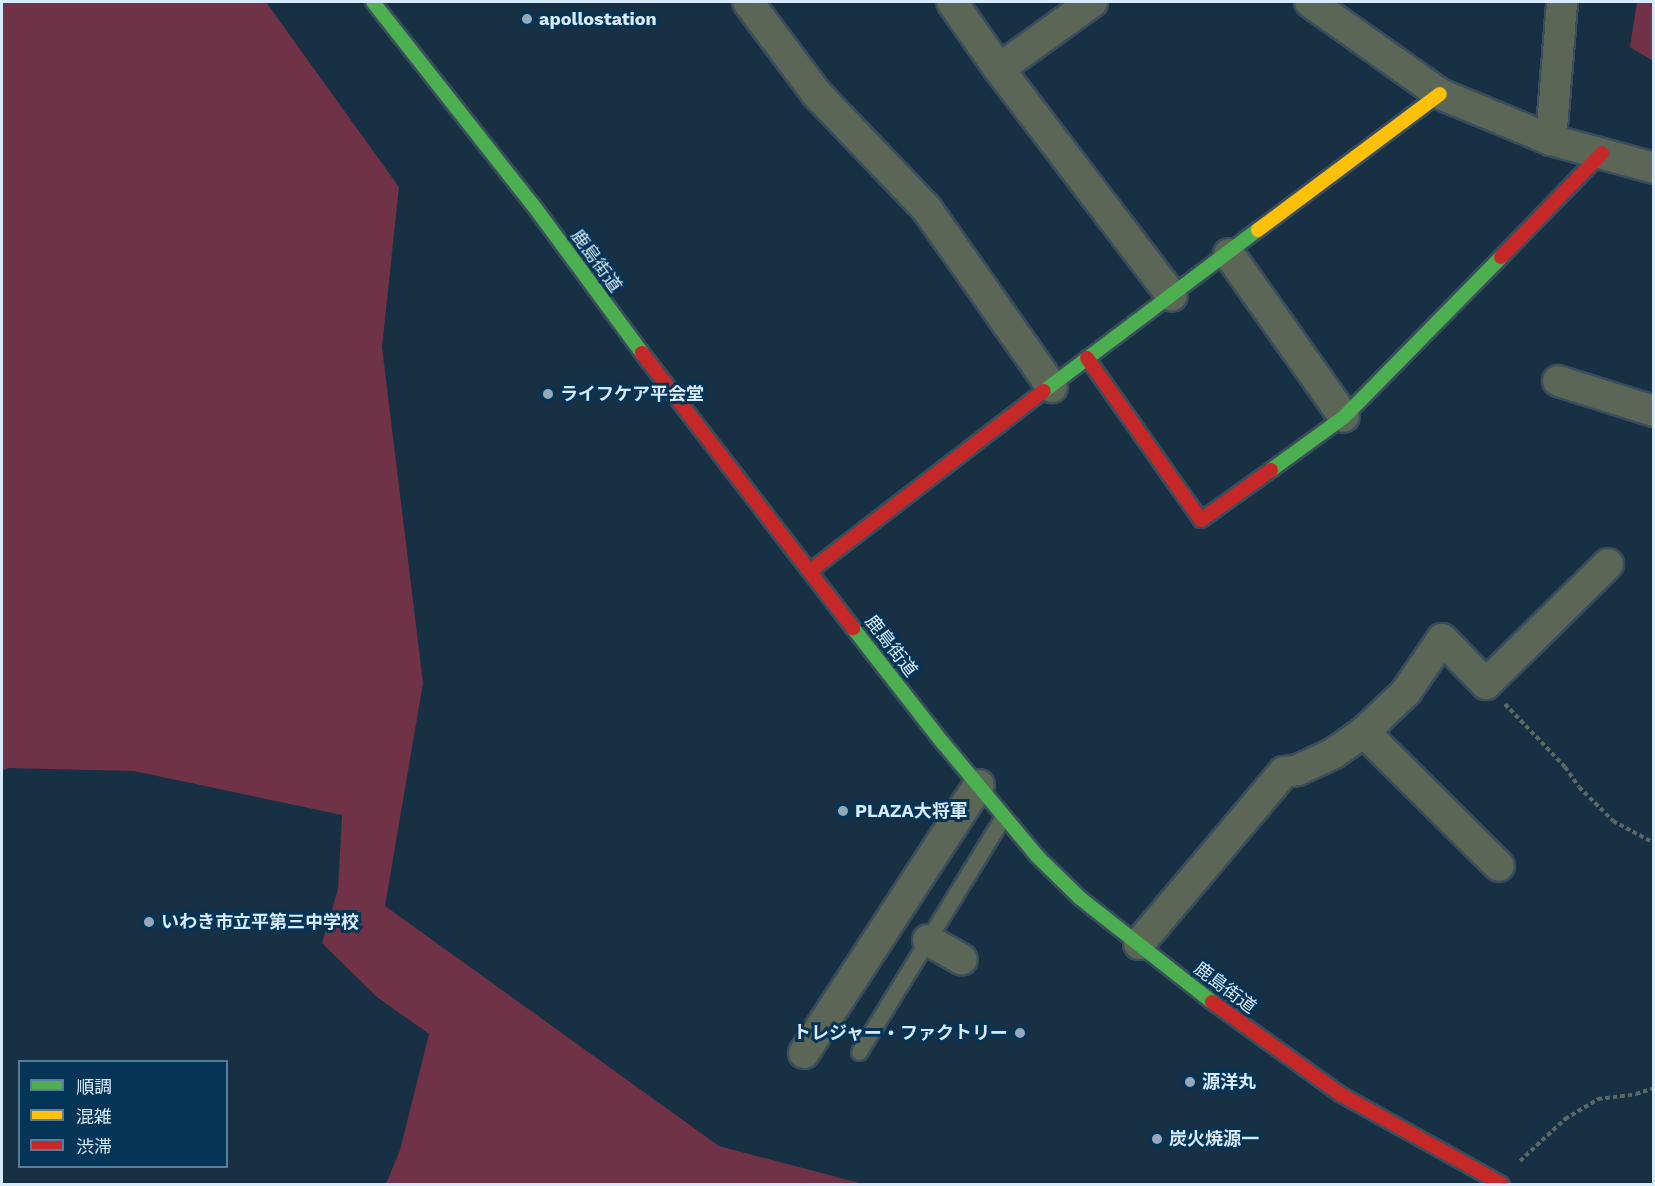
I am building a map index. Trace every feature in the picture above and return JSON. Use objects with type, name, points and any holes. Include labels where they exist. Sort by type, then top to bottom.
[{"type":"street","name":"鹿島街道","points":[[373,2],[533,205],[680,405],[889,674],[1003,817],[1080,898],[1222,1010],[1340,1094],[1500,1184]]},
{"type":"street","points":[[748,2],[816,93],[926,208],[1052,387]]},
{"type":"street","points":[[952,2],[999,69],[1172,296]]},
{"type":"street","points":[[999,69],[1092,2]]},
{"type":"street","points":[[1310,2],[1440,94],[1551,140],[1653,168]]},
{"type":"street","points":[[1551,140],[1562,2]]},
{"type":"street","points":[[810,571],[1087,358],[1440,94]]},
{"type":"street","points":[[1087,358],[1201,520],[1344,417],[1602,153]]},
{"type":"street","points":[[1228,254],[1344,417]]},
{"type":"street","points":[[1558,381],[1653,411]]},
{"type":"street","points":[[1139,944],[1284,772],[1298,770],[1334,753],[1364,732],[1406,692],[1442,639],[1486,684],[1608,564]]},
{"type":"street","points":[[1364,732],[1499,866]]},
{"type":"street","points":[[804,1053],[979,785]]},
{"type":"street","points":[[928,940],[969,968]]},
{"type":"lane","points":[[859,1052],[1003,817]]},
{"type":"path","points":[[1486,684],[1612,821],[1653,843]]},
{"type":"path","points":[[1500,1184],[1565,1119],[1598,1099],[1636,1094],[1653,1088]]},
{"type":"shaded area","points":[[2,2],[266,2],[399,187],[382,347],[423,683],[385,906],[719,1146],[863,1184],[386,1184],[400,1150],[429,1034],[377,997],[322,943],[338,889],[342,815],[134,771],[8,768],[2,771]]},
{"type":"shaded area","points":[[1637,2],[1653,2],[1653,61],[1630,47]]},
{"type":"traffic: fast","points":[[373,2],[533,205],[642,353]]},
{"type":"traffic: fast","points":[[1044,391],[1258,230]]},
{"type":"traffic: fast","points":[[1271,470],[1344,417],[1501,257]]},
{"type":"traffic: fast","points":[[853,628],[943,743],[1037,856],[1080,898],[1212,1002]]},
{"type":"traffic: slow","points":[[1258,230],[1440,94]]},
{"type":"traffic: jam","points":[[1501,257],[1602,153]]},
{"type":"traffic: jam","points":[[642,353],[853,628]]},
{"type":"traffic: jam","points":[[1087,358],[1201,520],[1271,470]]},
{"type":"traffic: jam","points":[[810,571],[1044,391]]},
{"type":"traffic: jam","points":[[1212,1002],[1340,1094],[1502,1184]]},
{"type":"place","name":"apollostation","points":[[527,19]]},
{"type":"place","name":"ライフケア平会堂","points":[[548,394]]},
{"type":"place","name":"PLAZA大将軍","points":[[843,811]]},
{"type":"place","name":"いわき市立平第三中学校","points":[[149,922]]},
{"type":"place","name":"トレジャー・ファクトリー","points":[[1020,1033]]},
{"type":"place","name":"源洋丸","points":[[1190,1082]]},
{"type":"place","name":"炭火焼源一","points":[[1157,1139]]}]
